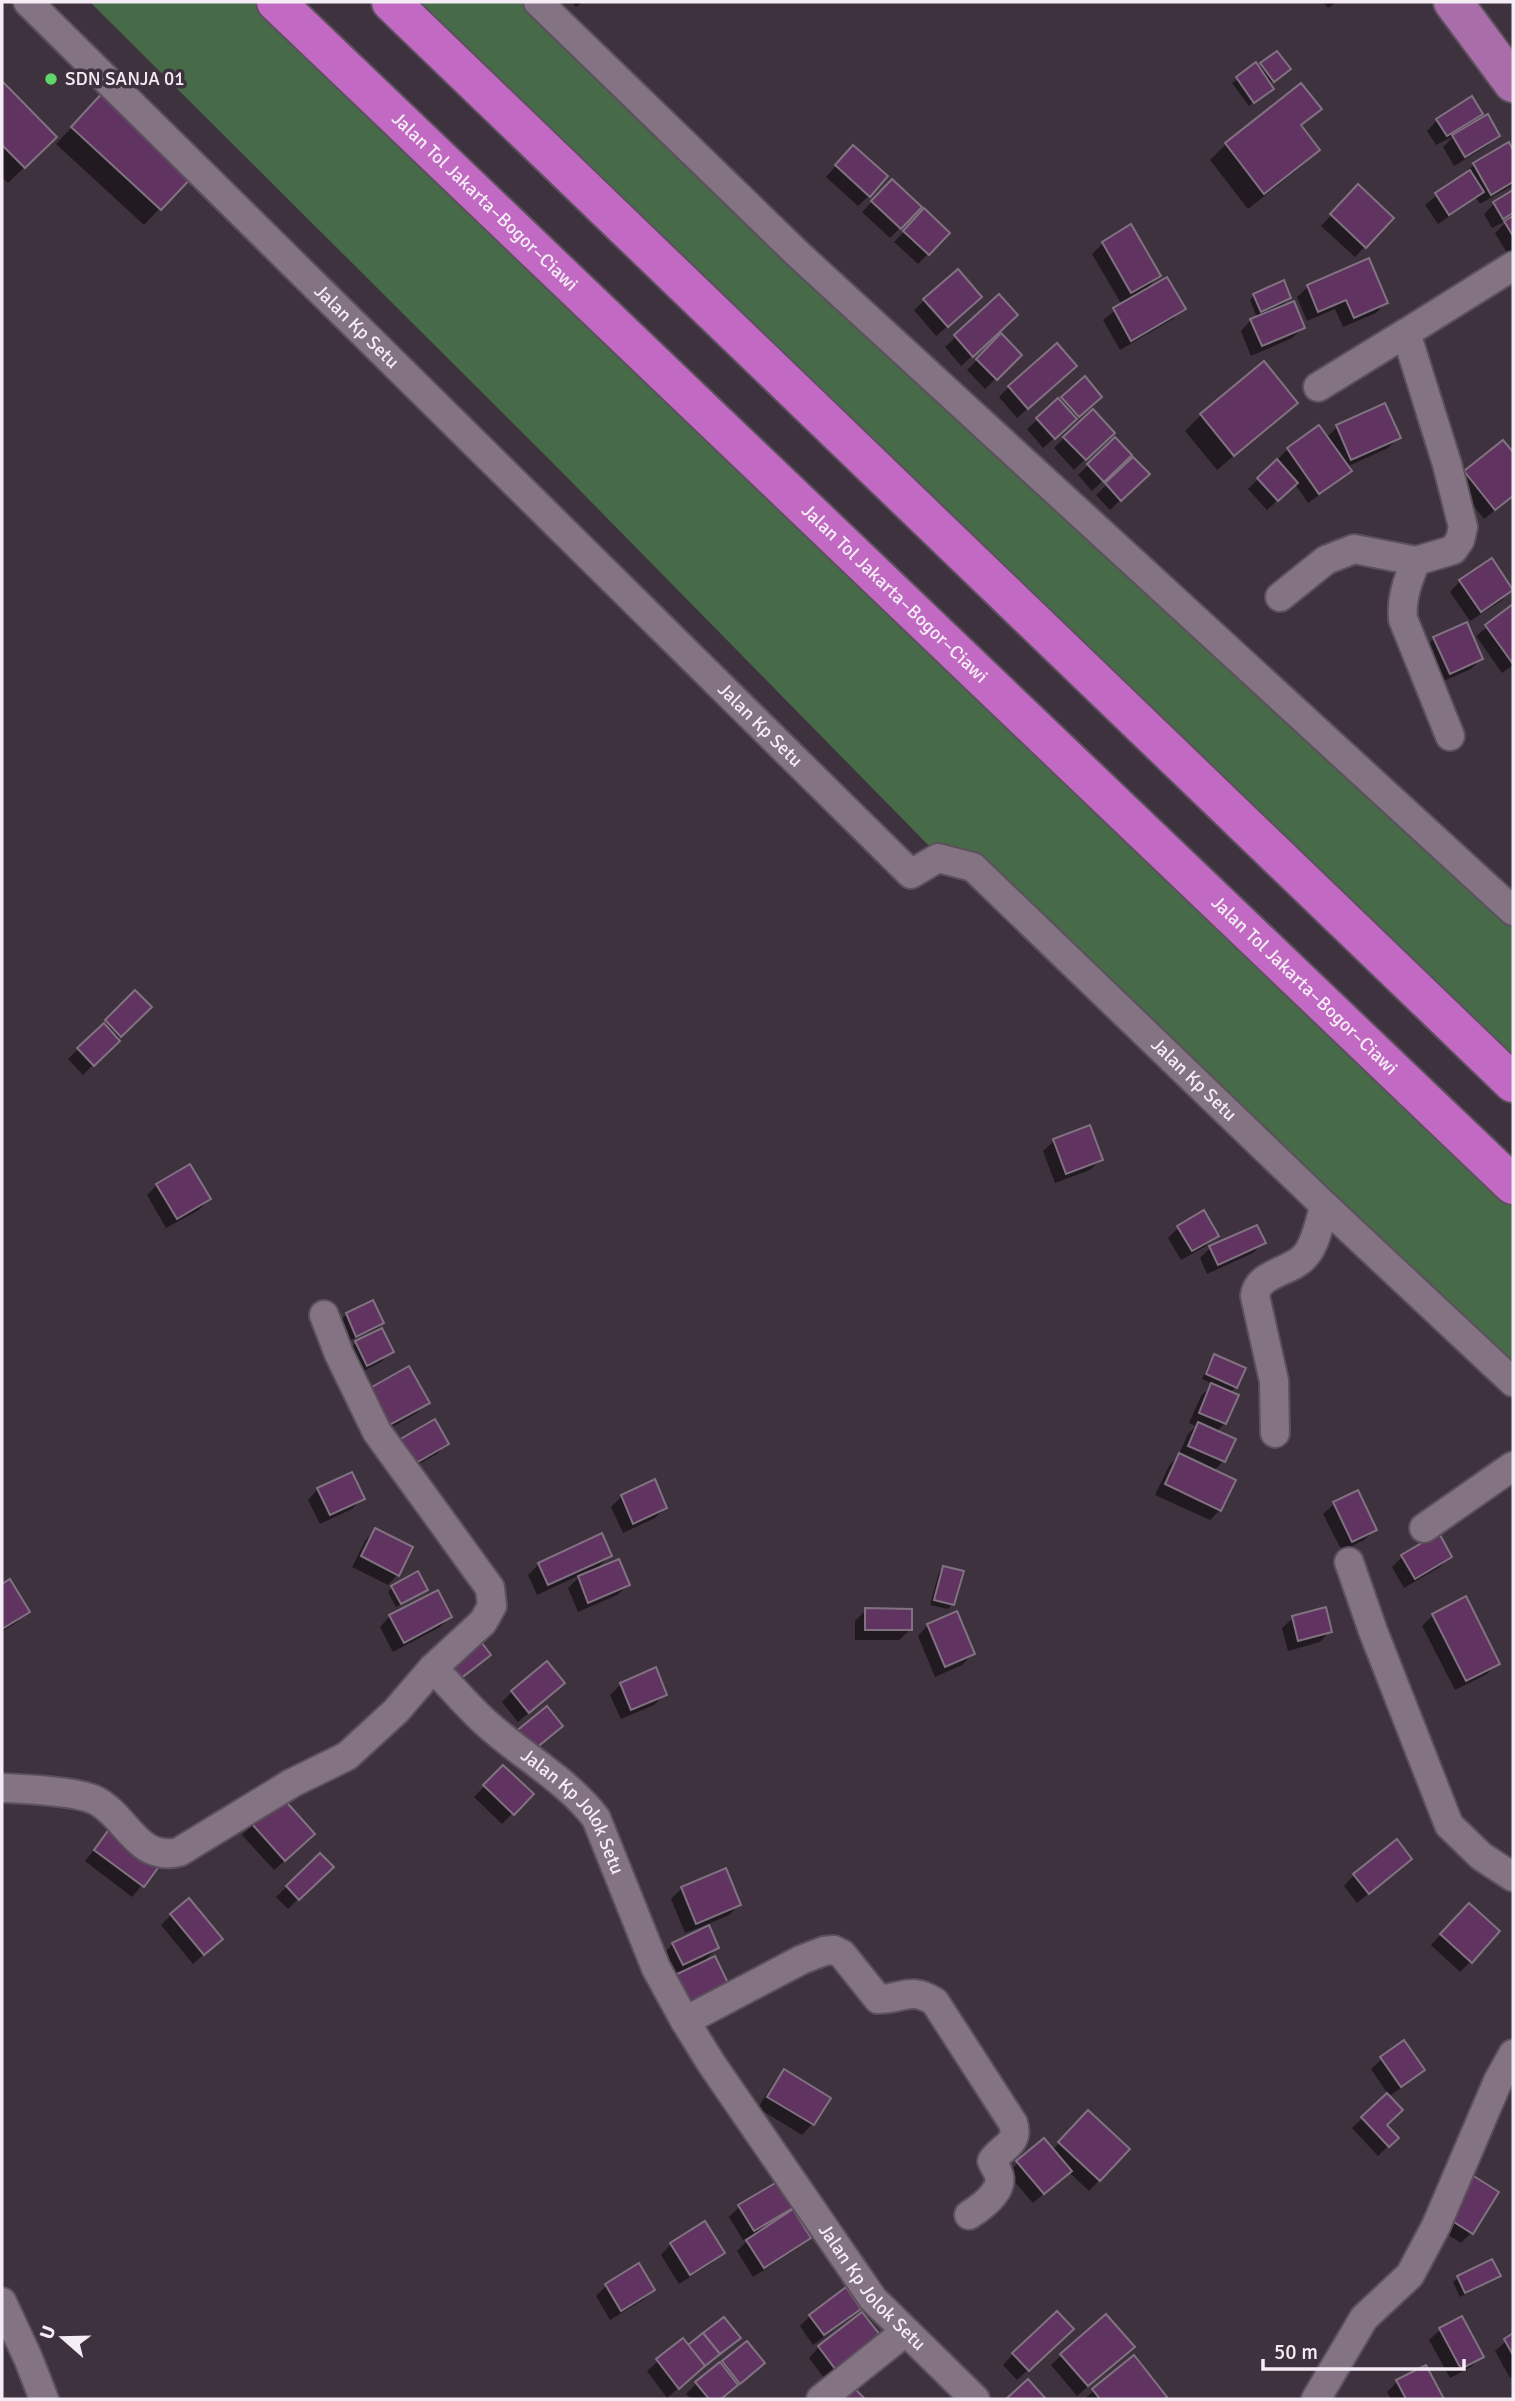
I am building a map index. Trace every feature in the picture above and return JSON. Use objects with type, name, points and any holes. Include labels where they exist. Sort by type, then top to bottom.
[{"type":"highway","name":"Jalan Tol Jakarta–Bogor–Ciawi","points":[[276,2],[1513,1185]]},
{"type":"highway","points":[[391,2],[1513,1083]]},
{"type":"main road","points":[[1452,2],[1513,83]]},
{"type":"street","name":"Jalan Kp Setu","points":[[28,2],[911,874],[938,858],[972,867],[1325,1206]]},
{"type":"street","points":[[538,2],[800,256],[1513,911]]},
{"type":"street","points":[[1318,387],[1513,266]]},
{"type":"street","points":[[1280,597],[1326,560],[1354,550],[1416,561],[1453,551],[1460,540],[1463,527],[1447,464],[1406,333]]},
{"type":"street","points":[[1416,561],[1405,591],[1402,619],[1450,736]]},
{"type":"street","points":[[1275,1433],[1274,1381],[1255,1296],[1256,1290],[1261,1282],[1304,1258],[1310,1249],[1325,1206],[1513,1382]]},
{"type":"street","points":[[2,1788],[93,1799],[112,1811],[152,1852],[166,1855],[179,1852],[292,1783],[346,1756],[396,1711],[433,1668],[483,1622],[492,1606],[490,1588],[377,1432],[339,1354],[324,1315]]},
{"type":"street","points":[[1424,1528],[1513,1466]]},
{"type":"street","points":[[1349,1562],[1449,1825],[1480,1857],[1513,1877]]},
{"type":"street","name":"Jalan Kp Jolok Setu","points":[[433,1668],[486,1723],[569,1788],[596,1818],[656,1968],[711,2063],[873,2300],[975,2399]]},
{"type":"street","points":[[685,2021],[801,1960],[834,1950],[842,1954],[878,1999],[919,1993],[935,2002],[1016,2130],[1012,2144],[992,2161],[999,2176],[997,2187],[985,2204],[969,2215]]},
{"type":"street","points":[[1316,2399],[1364,2318],[1410,2275],[1436,2226],[1497,2081],[1513,2054]]},
{"type":"street","points":[[2,2302],[44,2399]]},
{"type":"street","points":[[821,2399],[905,2332]]},
{"type":"green space","points":[[90,2],[276,2],[1513,1185],[1513,1381],[973,867],[940,857],[552,462]]},
{"type":"green space","points":[[391,2],[540,2],[1513,911],[1513,1083]]},
{"type":"building","points":[[1277,51],[1291,69],[1274,82],[1260,63]]},
{"type":"building","points":[[1256,62],[1274,89],[1254,103],[1236,77]]},
{"type":"building","points":[[2,81],[57,137],[25,168],[2,145]]},
{"type":"building","points":[[1301,83],[1322,109],[1301,125],[1320,150],[1264,194],[1225,143]]},
{"type":"building","points":[[105,90],[195,174],[161,210],[71,127]]},
{"type":"building","points":[[1472,96],[1483,114],[1447,136],[1436,119]]},
{"type":"building","points":[[1488,114],[1500,136],[1465,157],[1452,135]]},
{"type":"building","points":[[1509,142],[1513,150],[1513,182],[1491,195],[1473,163]]},
{"type":"building","points":[[853,145],[888,176],[870,197],[835,165]]},
{"type":"building","points":[[1470,170],[1484,192],[1449,215],[1435,193]]},
{"type":"building","points":[[892,179],[922,207],[901,229],[871,201]]},
{"type":"building","points":[[1358,184],[1394,218],[1366,248],[1330,214]]},
{"type":"building","points":[[1513,190],[1513,213],[1503,219],[1493,202]]},
{"type":"building","points":[[924,208],[950,233],[929,255],[903,231]]},
{"type":"building","points":[[1513,216],[1513,236],[1504,221]]},
{"type":"building","points":[[1131,224],[1161,276],[1131,293],[1102,242]]},
{"type":"building","points":[[1369,258],[1388,303],[1354,318],[1346,300],[1318,312],[1307,285]]},
{"type":"building","points":[[958,269],[982,297],[948,327],[923,299]]},
{"type":"building","points":[[1167,277],[1186,309],[1131,341],[1113,308]]},
{"type":"building","points":[[1284,280],[1291,298],[1261,312],[1253,294]]},
{"type":"building","points":[[999,294],[1018,315],[973,357],[954,335]]},
{"type":"building","points":[[1294,301],[1305,328],[1262,346],[1250,319]]},
{"type":"building","points":[[1001,333],[1022,355],[997,380],[976,359]]},
{"type":"building","points":[[1057,343],[1077,366],[1028,409],[1008,386]]},
{"type":"building","points":[[1264,361],[1298,403],[1234,456],[1200,414]]},
{"type":"building","points":[[1085,376],[1102,397],[1079,417],[1061,397]]},
{"type":"building","points":[[1058,398],[1077,419],[1055,439],[1036,418]]},
{"type":"building","points":[[1385,403],[1401,438],[1351,460],[1336,425]]},
{"type":"building","points":[[1093,409],[1115,433],[1086,460],[1063,437]]},
{"type":"building","points":[[1319,425],[1352,471],[1319,494],[1287,448]]},
{"type":"building","points":[[1115,437],[1132,455],[1104,482],[1087,464]]},
{"type":"building","points":[[1503,440],[1513,452],[1513,496],[1495,510],[1464,471]]},
{"type":"building","points":[[1133,457],[1150,474],[1121,501],[1105,483]]},
{"type":"building","points":[[1277,459],[1298,483],[1278,501],[1257,478]]},
{"type":"building","points":[[1492,558],[1513,590],[1481,612],[1459,580]]},
{"type":"building","points":[[1513,604],[1513,664],[1485,625]]},
{"type":"building","points":[[1467,622],[1483,659],[1450,674],[1433,637]]},
{"type":"building","points":[[135,990],[152,1007],[121,1037],[105,1020]]},
{"type":"building","points":[[104,1023],[120,1041],[94,1066],[77,1048]]},
{"type":"building","points":[[1090,1125],[1103,1160],[1066,1174],[1053,1139]]},
{"type":"building","points":[[190,1164],[211,1199],[177,1219],[156,1184]]},
{"type":"building","points":[[1204,1210],[1219,1236],[1192,1251],[1177,1226]]},
{"type":"building","points":[[1257,1225],[1266,1243],[1218,1265],[1209,1246]]},
{"type":"building","points":[[373,1300],[384,1323],[356,1337],[346,1313]]},
{"type":"building","points":[[382,1328],[394,1352],[367,1366],[355,1341]]},
{"type":"building","points":[[1214,1354],[1246,1368],[1237,1388],[1206,1374]]},
{"type":"building","points":[[409,1366],[430,1403],[384,1428],[363,1392]]},
{"type":"building","points":[[1211,1383],[1239,1395],[1226,1424],[1199,1413]]},
{"type":"building","points":[[435,1419],[449,1444],[411,1466],[397,1441]]},
{"type":"building","points":[[1198,1422],[1236,1439],[1225,1462],[1188,1446]]},
{"type":"building","points":[[1179,1453],[1236,1480],[1221,1511],[1165,1484]]},
{"type":"building","points":[[352,1472],[365,1499],[330,1515],[317,1488]]},
{"type":"building","points":[[655,1479],[667,1508],[633,1524],[621,1495]]},
{"type":"building","points":[[1358,1490],[1377,1530],[1352,1542],[1333,1502]]},
{"type":"building","points":[[375,1528],[413,1547],[399,1576],[361,1556]]},
{"type":"building","points":[[602,1533],[612,1556],[548,1585],[538,1563]]},
{"type":"building","points":[[1439,1533],[1452,1557],[1415,1579],[1401,1555]]},
{"type":"building","points":[[619,1559],[630,1585],[588,1603],[578,1576]]},
{"type":"building","points":[[943,1566],[964,1571],[954,1605],[934,1600]]},
{"type":"building","points":[[418,1571],[428,1590],[401,1604],[391,1586]]},
{"type":"building","points":[[10,1579],[30,1612],[2,1629],[2,1584]]},
{"type":"building","points":[[438,1590],[452,1617],[404,1643],[389,1615]]},
{"type":"building","points":[[1466,1596],[1500,1664],[1466,1681],[1432,1614]]},
{"type":"building","points":[[1326,1607],[1332,1632],[1298,1641],[1292,1616]]},
{"type":"building","points":[[865,1608],[912,1609],[912,1630],[865,1630]]},
{"type":"building","points":[[957,1611],[975,1654],[945,1667],[927,1624]]},
{"type":"building","points":[[476,1635],[491,1655],[460,1679],[445,1659]]},
{"type":"building","points":[[547,1661],[565,1683],[529,1713],[511,1691]]},
{"type":"building","points":[[656,1667],[667,1695],[631,1710],[620,1683]]},
{"type":"building","points":[[547,1706],[563,1726],[530,1753],[514,1733]]},
{"type":"building","points":[[503,1765],[534,1794],[514,1815],[483,1785]]},
{"type":"building","points":[[281,1796],[315,1834],[285,1861],[251,1823]]},
{"type":"building","points":[[110,1828],[160,1865],[144,1887],[94,1850]]},
{"type":"building","points":[[1397,1839],[1412,1859],[1369,1894],[1353,1874]]},
{"type":"building","points":[[320,1853],[334,1867],[299,1900],[286,1886]]},
{"type":"building","points":[[726,1868],[741,1905],[696,1924],[681,1887]]},
{"type":"building","points":[[189,1898],[223,1939],[204,1955],[170,1914]]},
{"type":"building","points":[[1469,1903],[1500,1931],[1472,1963],[1440,1934]]},
{"type":"building","points":[[709,1925],[719,1948],[683,1965],[672,1943]]},
{"type":"building","points":[[715,1956],[730,1987],[689,2007],[675,1975]]},
{"type":"building","points":[[1404,2040],[1425,2070],[1401,2087],[1380,2057]]},
{"type":"building","points":[[784,2069],[831,2098],[814,2125],[767,2097]]},
{"type":"building","points":[[1387,2093],[1403,2110],[1387,2125],[1399,2138],[1389,2147],[1361,2117]]},
{"type":"building","points":[[1088,2110],[1130,2149],[1100,2181],[1058,2142]]},
{"type":"building","points":[[1044,2138],[1072,2171],[1044,2194],[1016,2161]]},
{"type":"building","points":[[1472,2175],[1499,2192],[1473,2234],[1446,2217]]},
{"type":"building","points":[[777,2182],[793,2208],[754,2231],[738,2205]]},
{"type":"building","points":[[793,2209],[811,2238],[764,2268],[746,2240]]},
{"type":"building","points":[[705,2221],[725,2253],[690,2275],[670,2243]]},
{"type":"building","points":[[1492,2259],[1501,2276],[1465,2293],[1457,2276]]},
{"type":"building","points":[[639,2263],[655,2290],[621,2311],[605,2284]]},
{"type":"building","points":[[846,2287],[861,2309],[824,2335],[809,2315]]},
{"type":"building","points":[[1057,2311],[1074,2329],[1029,2371],[1012,2353]]},
{"type":"building","points":[[862,2312],[884,2340],[839,2374],[818,2346]]},
{"type":"building","points":[[1106,2314],[1135,2347],[1088,2386],[1060,2354]]},
{"type":"building","points":[[1462,2316],[1484,2357],[1461,2369],[1439,2328]]},
{"type":"building","points":[[724,2317],[741,2338],[720,2354],[703,2333]]},
{"type":"building","points":[[703,2333],[720,2354],[705,2366],[688,2345]]},
{"type":"building","points":[[1513,2333],[1513,2355],[1504,2339]]},
{"type":"building","points":[[683,2338],[705,2366],[679,2389],[656,2359]]},
{"type":"building","points":[[747,2341],[765,2363],[740,2384],[722,2361]]},
{"type":"building","points":[[1134,2355],[1167,2397],[1100,2399],[1092,2389]]},
{"type":"building","points":[[720,2362],[738,2385],[721,2399],[709,2399],[695,2382]]},
{"type":"building","points":[[1426,2365],[1444,2399],[1406,2399],[1396,2380]]},
{"type":"building","points":[[1028,2379],[1046,2399],[1006,2399]]},
{"type":"building","points":[[852,2386],[865,2399],[839,2399]]},
{"type":"place","name":"SDN SANJA 01","points":[[51,79]]}]
